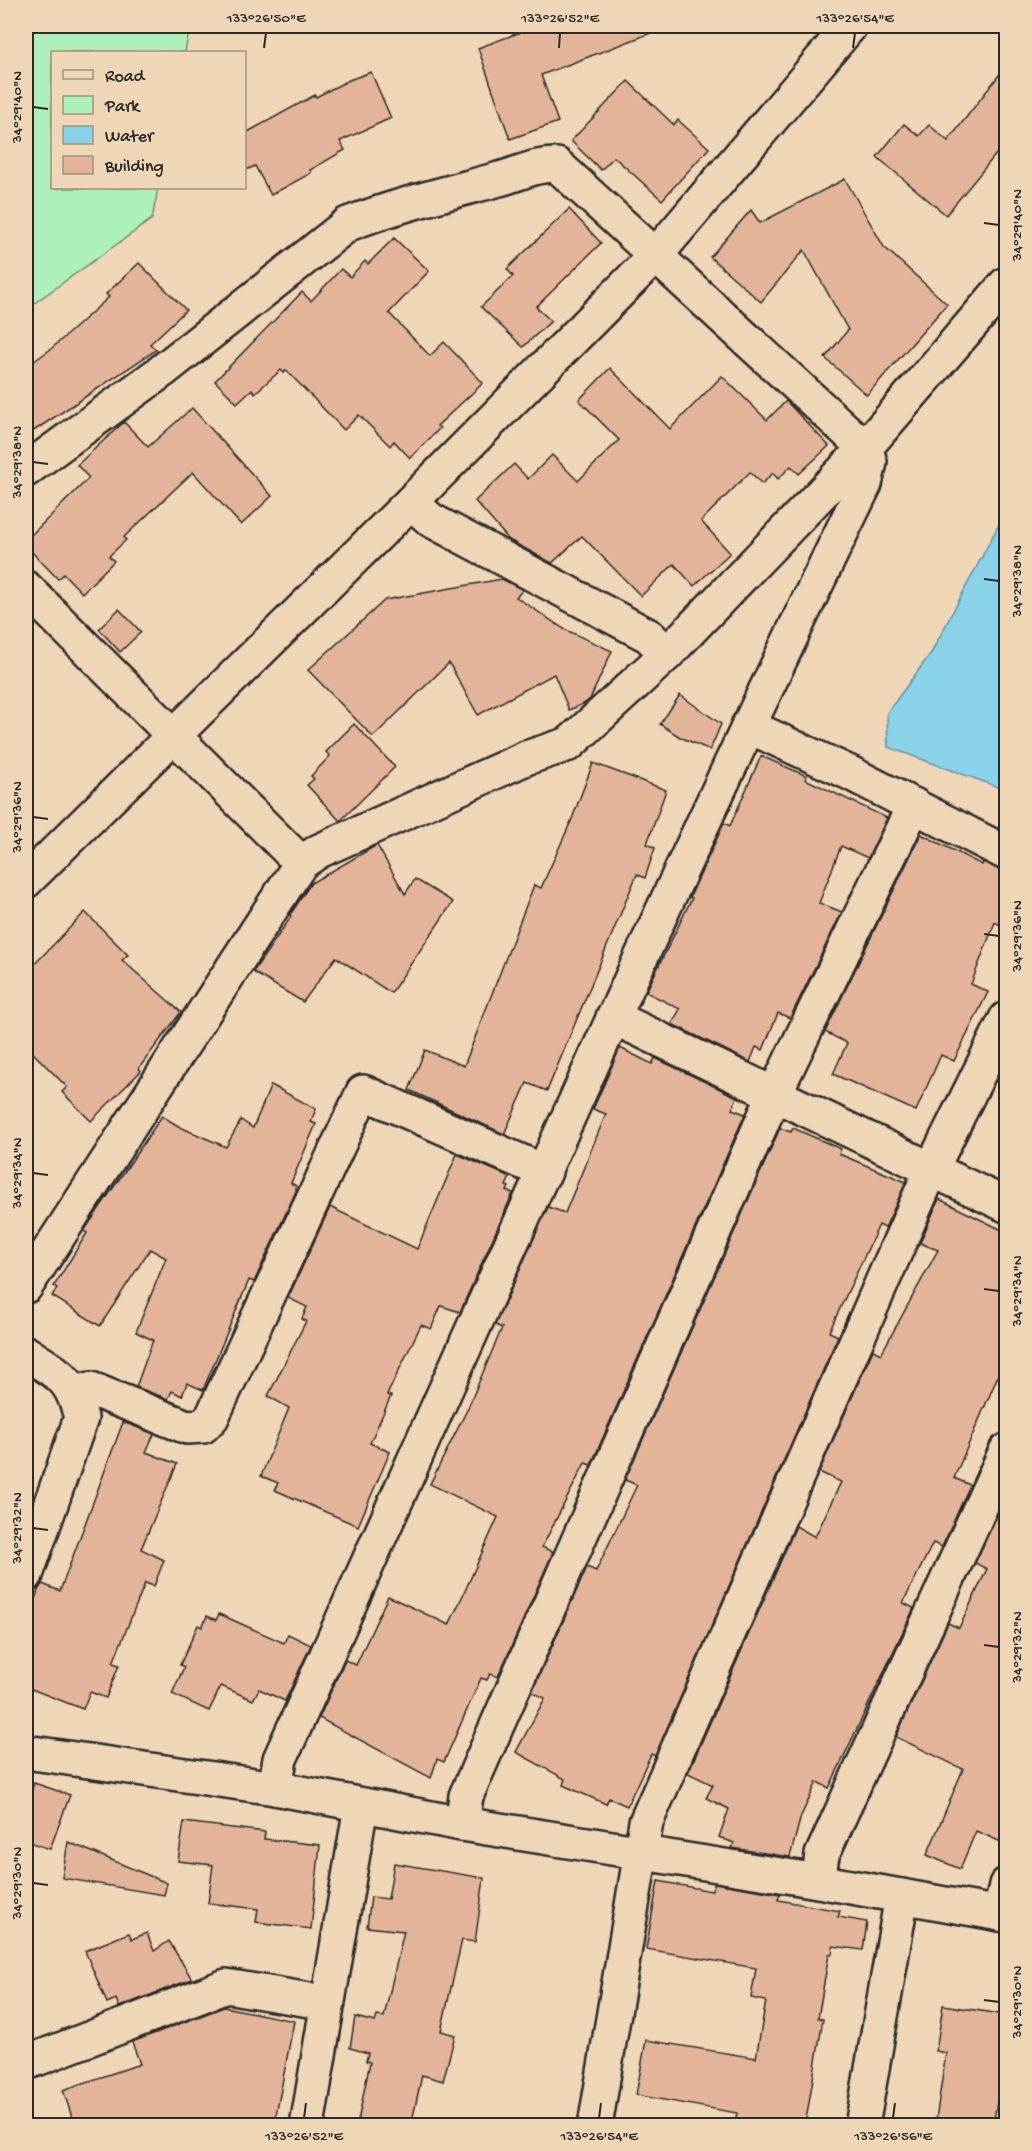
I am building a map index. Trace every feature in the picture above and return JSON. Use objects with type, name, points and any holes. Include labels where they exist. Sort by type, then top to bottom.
[{"type":"street","points":[[26,881],[411,502],[656,255],[850,26]]},
{"type":"street","points":[[26,470],[162,371],[348,224],[381,211],[509,176],[542,164],[557,165],[866,448],[870,462],[865,484],[748,726],[613,1017],[280,1759],[275,1788]]},
{"type":"street","points":[[26,1286],[302,863],[319,851],[526,758],[569,744],[666,654],[866,448],[1006,284]]},
{"type":"street","points":[[411,502],[431,520],[649,636],[666,654]]},
{"type":"street","points":[[26,590],[172,737],[302,863]]},
{"type":"street","points":[[748,726],[1006,853]]},
{"type":"street","points":[[462,1824],[466,1796],[774,1095],[914,806]]},
{"type":"street","points":[[613,1017],[1006,1205]]},
{"type":"street","points":[[595,2126],[646,1822],[932,1168],[1006,1019]]},
{"type":"street","points":[[75,1393],[91,1389],[187,1428],[203,1426],[212,1417],[363,1092],[545,1172]]},
{"type":"street","points":[[26,1353],[66,1380],[75,1393],[81,1418],[26,1575]]},
{"type":"street","points":[[818,1881],[822,1855],[1006,1451]]},
{"type":"street","points":[[26,1752],[275,1788],[462,1824],[902,1896],[1004,1905]]},
{"type":"street","points":[[307,2126],[361,1806]]},
{"type":"street","points":[[862,2126],[902,1896]]},
{"type":"street","points":[[26,2063],[226,1986],[327,2003]]},
{"type":"green space","points":[[26,26],[190,26],[185,51],[51,51],[51,189],[158,189],[152,219],[26,309]]},
{"type":"water","points":[[1006,511],[1006,790],[888,747],[887,713],[931,653]]},
{"type":"building","points":[[537,26],[664,26],[664,28],[541,75],[558,122],[510,139],[478,48]]},
{"type":"building","points":[[1006,66],[1006,142],[946,215],[877,157],[904,124],[919,136],[929,125],[948,141]]},
{"type":"building","points":[[371,72],[391,118],[340,141],[345,150],[310,170],[311,173],[271,195],[255,166],[246,170],[246,133],[315,95],[316,97],[349,80]]},
{"type":"building","points":[[628,81],[674,125],[678,120],[709,148],[662,200],[614,157],[601,170],[571,141]]},
{"type":"building","points":[[845,179],[884,247],[947,304],[867,395],[825,358],[848,330],[804,250],[761,302],[710,257],[751,210],[760,223]]},
{"type":"building","points":[[569,209],[601,243],[536,307],[551,321],[523,347],[481,307],[513,276],[507,269]]},
{"type":"building","points":[[394,238],[429,271],[389,313],[430,356],[444,342],[483,383],[437,426],[440,428],[410,458],[394,441],[390,446],[359,415],[344,430],[286,370],[284,373],[281,370],[255,393],[252,389],[237,403],[215,381],[302,292],[311,301],[341,269],[350,277],[365,261],[368,264]]},
{"type":"building","points":[[139,263],[186,310],[150,344],[156,350],[26,436],[26,367],[51,349],[109,297],[106,294]]},
{"type":"building","points":[[610,368],[670,429],[722,376],[767,420],[786,401],[829,446],[799,474],[791,466],[778,479],[773,473],[762,484],[750,472],[701,521],[730,553],[694,586],[674,564],[641,596],[582,536],[552,563],[509,540],[475,501],[514,464],[528,479],[552,455],[578,481],[619,440],[579,400]]},
{"type":"building","points":[[192,408],[272,496],[241,525],[193,472],[124,537],[126,540],[109,556],[114,561],[82,593],[64,574],[58,579],[26,546],[26,540],[89,478],[77,465],[124,422],[148,447]]},
{"type":"building","points":[[502,579],[523,590],[516,597],[564,629],[612,651],[590,699],[585,703],[569,710],[554,674],[478,715],[449,663],[373,737],[308,670],[385,600]]},
{"type":"building","points":[[119,609],[141,632],[120,652],[99,629]]},
{"type":"building","points":[[680,695],[721,724],[710,750],[680,737],[660,724]]},
{"type":"building","points":[[354,724],[395,767],[340,821],[307,785],[314,779],[311,776],[330,756],[326,752]]},
{"type":"building","points":[[761,756],[807,776],[805,779],[887,818],[868,858],[841,846],[819,903],[842,912],[790,1018],[778,1013],[763,1050],[756,1047],[750,1062],[672,1024],[680,1009],[646,992],[692,898],[690,897],[724,823],[730,826]]},
{"type":"building","points":[[593,763],[666,790],[647,844],[655,848],[645,878],[637,874],[547,1091],[527,1083],[504,1134],[409,1090],[425,1050],[464,1066],[534,885],[541,888],[572,819]]},
{"type":"building","points":[[921,834],[982,865],[983,862],[1006,872],[1006,928],[995,922],[971,984],[988,992],[954,1061],[941,1055],[916,1111],[833,1074],[847,1043],[825,1032]]},
{"type":"building","points":[[377,845],[405,894],[415,879],[453,902],[391,993],[336,957],[303,1002],[253,972],[291,917],[290,915],[311,883]]},
{"type":"building","points":[[85,912],[128,955],[122,960],[181,1012],[139,1068],[141,1071],[91,1121],[62,1092],[67,1087],[26,1046],[26,973]]},
{"type":"building","points":[[620,1048],[652,1064],[655,1058],[737,1097],[732,1109],[745,1114],[591,1465],[585,1463],[542,1547],[553,1552],[498,1677],[490,1674],[487,1680],[481,1678],[444,1762],[437,1759],[431,1778],[319,1718],[345,1660],[356,1665],[388,1596],[449,1625],[464,1593],[498,1517],[430,1484],[467,1410],[502,1328],[495,1325],[548,1207],[565,1213],[606,1114],[593,1109]]},
{"type":"building","points":[[271,1085],[316,1109],[311,1122],[316,1124],[291,1183],[296,1186],[296,1191],[254,1282],[249,1280],[203,1390],[187,1383],[182,1396],[172,1391],[168,1399],[136,1387],[153,1340],[136,1332],[166,1258],[150,1249],[100,1326],[52,1296],[57,1288],[54,1286],[87,1233],[84,1231],[162,1116],[180,1127],[226,1147],[241,1120],[253,1128]]},
{"type":"building","points":[[780,1128],[791,1132],[793,1128],[841,1149],[839,1154],[906,1182],[885,1228],[879,1225],[829,1332],[838,1336],[655,1756],[651,1754],[627,1806],[609,1798],[606,1804],[563,1785],[565,1779],[516,1752],[545,1698],[532,1692],[587,1567],[596,1571],[637,1485],[625,1480]]},
{"type":"building","points":[[457,1154],[510,1177],[506,1186],[509,1187],[507,1191],[513,1193],[460,1312],[441,1306],[431,1329],[421,1325],[387,1395],[391,1396],[370,1443],[390,1452],[358,1526],[275,1490],[278,1483],[261,1476],[289,1408],[268,1396],[306,1321],[302,1319],[307,1307],[288,1298],[330,1207],[417,1249]]},
{"type":"building","points":[[939,1199],[1006,1232],[1006,1357],[954,1478],[970,1485],[942,1547],[933,1543],[903,1603],[914,1608],[829,1788],[817,1782],[801,1816],[790,1857],[732,1848],[734,1843],[719,1837],[729,1809],[706,1798],[713,1785],[688,1773],[796,1526],[815,1537],[841,1482],[819,1472],[873,1350],[881,1354],[938,1250],[920,1243]]},
{"type":"building","points":[[123,1422],[154,1434],[146,1452],[177,1464],[141,1549],[164,1560],[154,1586],[145,1583],[113,1663],[119,1665],[106,1698],[90,1692],[83,1709],[26,1687],[26,1631],[38,1590],[42,1584],[60,1591]]},
{"type":"building","points":[[1004,1501],[1006,1502],[1006,1844],[976,1831],[960,1869],[927,1855],[963,1769],[896,1737],[948,1623],[959,1628],[987,1569],[975,1563]]},
{"type":"building","points":[[219,1614],[284,1643],[288,1634],[311,1645],[285,1701],[259,1689],[253,1700],[221,1686],[209,1711],[172,1694],[184,1667],[180,1665],[198,1625],[202,1627],[207,1616],[216,1620]]},
{"type":"building","points":[[34,1783],[70,1795],[50,1849],[26,1841],[26,1787],[32,1789]]},
{"type":"building","points":[[184,1822],[265,1832],[264,1839],[320,1845],[311,1929],[256,1922],[258,1909],[208,1903],[213,1865],[178,1861]]},
{"type":"building","points":[[68,1842],[167,1883],[164,1895],[62,1878]]},
{"type":"building","points":[[394,1863],[484,1878],[475,1942],[462,1940],[441,2031],[455,2035],[443,2081],[422,2075],[411,2126],[357,2126],[370,2062],[366,2061],[368,2053],[350,2048],[355,2017],[375,2022],[377,2016],[384,2017],[404,1931],[367,1927],[371,1897],[388,1899]]},
{"type":"building","points":[[658,1881],[711,1891],[715,1883],[780,1894],[778,1900],[840,1911],[838,1917],[867,1922],[863,1950],[833,1946],[832,1954],[829,1954],[818,2018],[823,2019],[805,2126],[734,2126],[737,2113],[636,2095],[646,2040],[756,2058],[766,2001],[751,1998],[756,1968],[646,1949]]},
{"type":"building","points":[[129,1933],[132,1939],[147,1933],[154,1951],[169,1941],[192,1979],[119,2007],[116,1999],[107,2003],[85,1951]]},
{"type":"building","points":[[943,2005],[1006,2015],[1006,2048],[993,2126],[935,2126],[946,2053],[936,2051]]},
{"type":"building","points":[[224,2007],[294,2021],[274,2126],[75,2126],[63,2090],[140,2064],[132,2042]]}]
